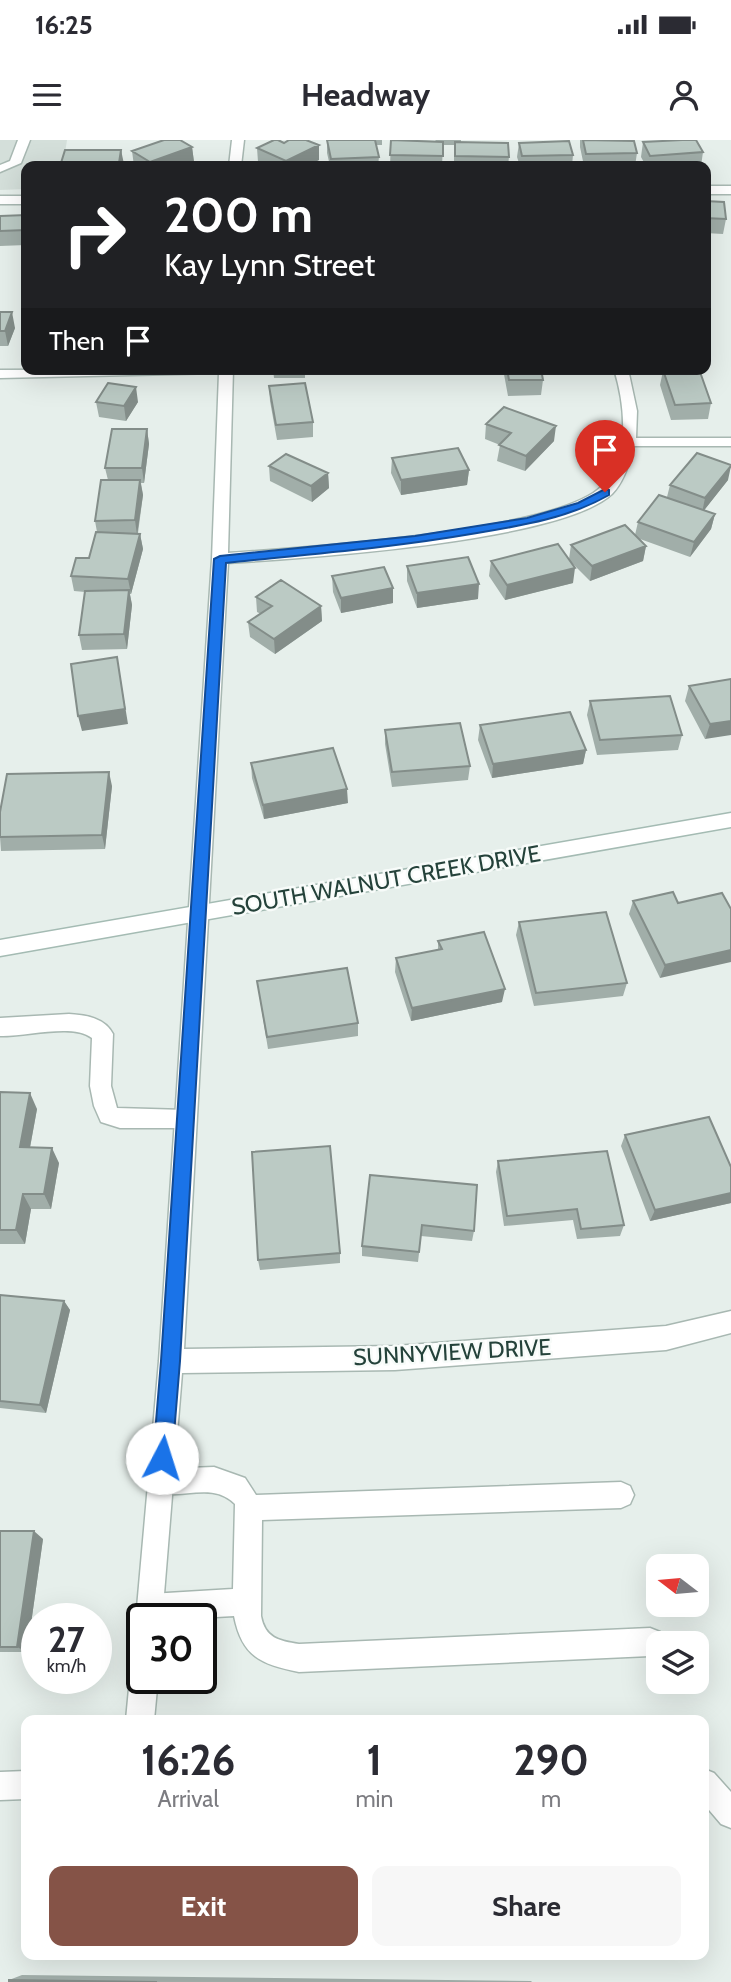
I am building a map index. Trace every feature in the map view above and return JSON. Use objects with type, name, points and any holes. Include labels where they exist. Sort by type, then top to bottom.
[{"type":"street","points":[[0,169],[15,163],[24,140]]},
{"type":"street","points":[[236,161],[238,140]]},
{"type":"street","points":[[711,190],[731,190]]},
{"type":"street","points":[[0,201],[21,200]]},
{"type":"street","points":[[0,374],[21,374]]},
{"type":"street","points":[[151,1603],[171,1361],[220,559],[224,375]]},
{"type":"street","points":[[220,559],[415,540],[542,517],[582,506],[605,492],[618,474],[628,442],[630,402],[623,375]]},
{"type":"street","points":[[628,442],[731,442]]},
{"type":"street","name":"SOUTH WALNUT CREEK DRIVE","points":[[0,948],[731,820]]},
{"type":"street","points":[[0,1027],[80,1023],[96,1026],[103,1034],[101,1085],[104,1107],[109,1115],[120,1119],[185,1119]]},
{"type":"street","name":"SUNNYVIEW DRIVE","points":[[171,1361],[395,1358],[666,1338],[731,1322]]},
{"type":"street","points":[[160,1482],[223,1480],[236,1484],[246,1494],[249,1508],[246,1602],[251,1636],[274,1654],[299,1658],[646,1642]]},
{"type":"street","points":[[249,1508],[621,1496]]},
{"type":"street","points":[[217,1605],[246,1602]]},
{"type":"street","points":[[140,1715],[142,1694]]},
{"type":"street","points":[[0,1786],[21,1785]]},
{"type":"street","points":[[709,1789],[731,1814]]},
{"type":"shaded area","points":[[0,140],[67,140],[64,161],[21,161],[21,189],[0,190]]},
{"type":"building","points":[[164,140],[180,140],[192,147],[153,161],[132,151]]},
{"type":"building","points":[[274,140],[284,143],[289,140],[306,140],[319,145],[286,161],[257,148]]},
{"type":"building","points":[[327,140],[375,140],[379,157],[331,159]]},
{"type":"building","points":[[391,140],[443,142],[443,156],[390,155]]},
{"type":"building","points":[[583,140],[634,141],[637,153],[586,154]]},
{"type":"building","points":[[696,140],[703,152],[650,156],[643,142]]},
{"type":"building","points":[[569,141],[573,155],[522,156],[519,143]]},
{"type":"building","points":[[455,142],[508,143],[509,157],[455,156]]},
{"type":"building","points":[[65,150],[121,150],[119,161],[62,161]]},
{"type":"building","points":[[711,201],[724,202],[726,219],[711,218]]},
{"type":"building","points":[[21,215],[21,230],[0,231],[0,216]]},
{"type":"building","points":[[0,312],[12,312],[5,331],[0,331]]},
{"type":"building","points":[[508,375],[542,375],[543,380],[509,380]]},
{"type":"building","points":[[665,375],[701,375],[711,403],[675,405]]},
{"type":"building","points":[[108,383],[136,387],[124,406],[96,402]]},
{"type":"building","points":[[305,383],[313,422],[276,425],[269,386]]},
{"type":"building","points":[[504,407],[556,426],[526,456],[499,445],[511,433],[486,424]]},
{"type":"building","points":[[112,429],[147,429],[142,468],[105,468]]},
{"type":"building","points":[[458,448],[469,470],[401,480],[392,458]]},
{"type":"building","points":[[697,453],[731,465],[705,498],[670,485]]},
{"type":"building","points":[[286,454],[328,473],[311,486],[269,466]]},
{"type":"building","points":[[101,480],[140,480],[135,520],[95,521]]},
{"type":"building","points":[[659,495],[715,514],[694,542],[638,522]]},
{"type":"building","points":[[625,525],[646,546],[592,566],[571,545]]},
{"type":"building","points":[[96,532],[140,534],[128,579],[71,576],[76,558],[89,558]]},
{"type":"building","points":[[558,544],[575,568],[507,585],[491,561]]},
{"type":"building","points":[[468,557],[479,584],[417,593],[407,566]]},
{"type":"building","points":[[384,567],[393,588],[341,598],[332,576]]},
{"type":"building","points":[[281,580],[321,606],[274,639],[248,622],[272,606],[256,597]]},
{"type":"building","points":[[129,590],[124,634],[79,635],[85,591]]},
{"type":"building","points":[[117,657],[125,709],[78,716],[71,664]]},
{"type":"building","points":[[731,679],[731,721],[710,724],[689,686]]},
{"type":"building","points":[[670,696],[682,735],[600,740],[590,701]]},
{"type":"building","points":[[570,712],[586,750],[493,764],[480,725]]},
{"type":"building","points":[[460,723],[470,766],[392,772],[385,730]]},
{"type":"building","points":[[333,748],[347,789],[263,805],[251,763]]},
{"type":"building","points":[[109,772],[102,835],[0,837],[0,812],[7,774]]},
{"type":"building","points":[[673,892],[678,903],[722,893],[731,909],[731,950],[665,965],[633,901]]},
{"type":"building","points":[[606,912],[627,983],[536,993],[519,922]]},
{"type":"building","points":[[484,932],[505,989],[412,1008],[396,958],[442,949],[438,941]]},
{"type":"building","points":[[347,968],[358,1023],[267,1037],[257,981]]},
{"type":"building","points":[[0,1092],[30,1093],[20,1147],[52,1148],[44,1194],[23,1194],[16,1230],[0,1230]]},
{"type":"building","points":[[709,1117],[731,1167],[731,1193],[655,1210],[625,1135]]},
{"type":"building","points":[[330,1146],[340,1253],[258,1260],[252,1152]]},
{"type":"building","points":[[607,1151],[624,1225],[581,1229],[577,1209],[507,1216],[498,1161]]},
{"type":"building","points":[[370,1175],[477,1185],[474,1231],[422,1225],[419,1252],[362,1246]]},
{"type":"building","points":[[0,1295],[64,1301],[40,1405],[0,1401]]},
{"type":"building","points":[[0,1531],[34,1531],[23,1603],[21,1603],[17,1647],[0,1647]]},
{"type":"building","points":[[9,1980],[157,1982],[9,1982]]},
{"type":"route","points":[[162,1458],[171,1361],[220,559],[415,540],[528,521],[582,506],[605,492]]}]
